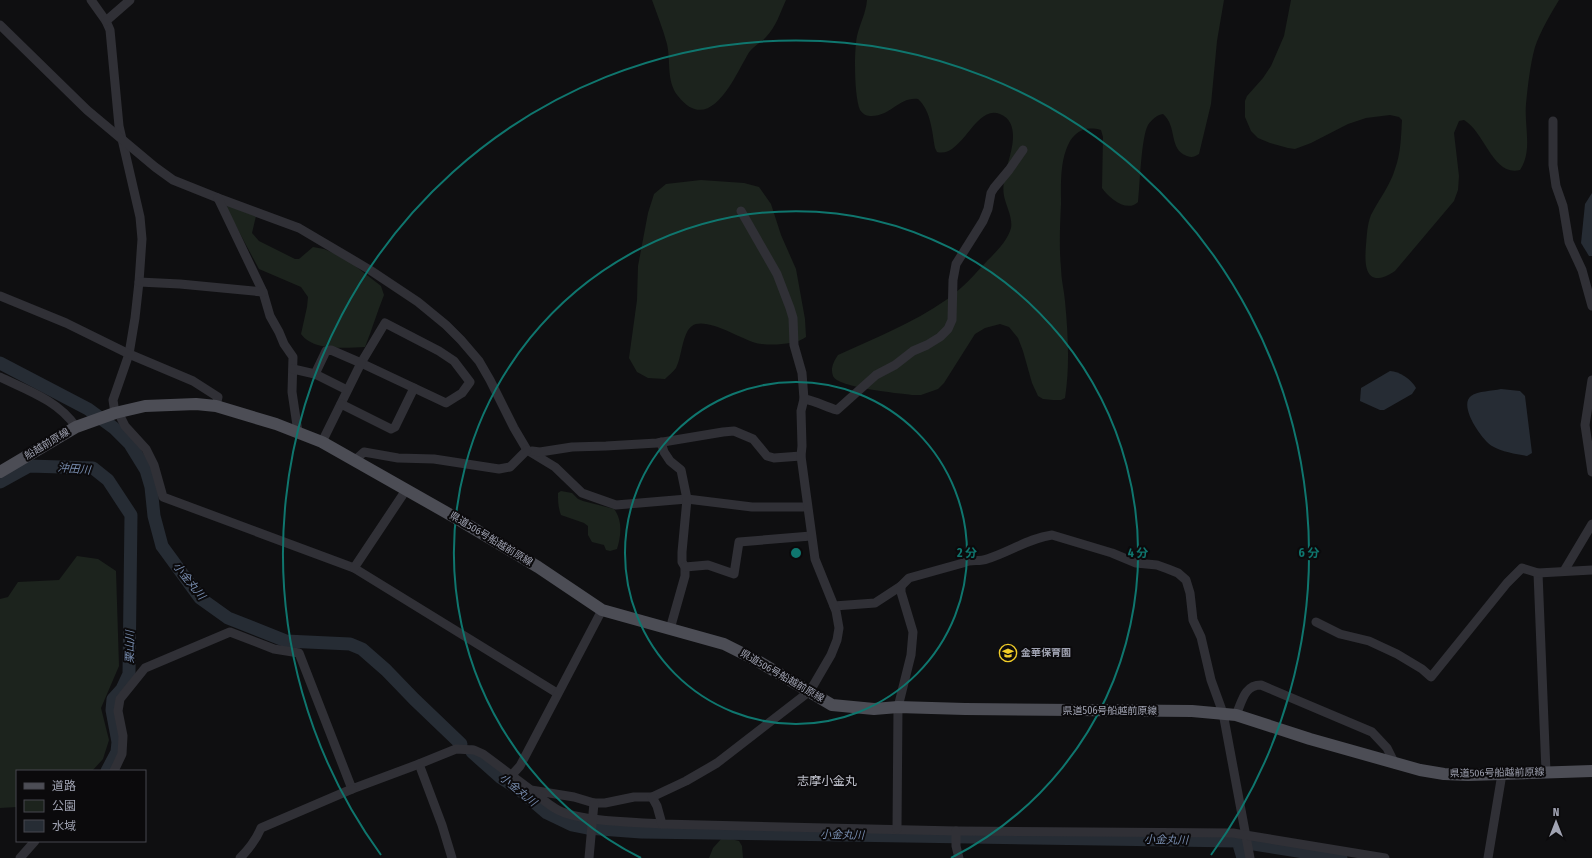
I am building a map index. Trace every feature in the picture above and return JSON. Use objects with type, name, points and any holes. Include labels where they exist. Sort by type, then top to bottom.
[{"type":"main road","name":"県道506号船越前原線","points":[[95,420],[116,412],[145,406],[176,404],[216,406],[298,432],[322,442],[538,567],[602,610],[724,644],[756,660],[832,705],[874,708],[898,707],[965,710],[1192,710],[1236,715],[1395,764],[1444,774],[1592,771]]},
{"type":"main road","name":"船越前原線","points":[[0,472],[76,427],[95,420]]},
{"type":"street","points":[[91,0],[106,21],[110,30],[121,138],[140,216],[142,239],[139,282],[129,354],[113,400],[116,412],[125,426],[146,449],[154,465],[163,497],[354,568],[557,693]]},
{"type":"street","points":[[106,21],[130,0]]},
{"type":"street","points":[[0,25],[88,110],[173,180],[300,228],[370,270],[418,302],[451,330],[479,360],[527,450],[554,467],[582,493],[616,505],[687,499],[752,507],[807,507]]},
{"type":"street","points":[[1553,121],[1553,165],[1556,186],[1563,206],[1569,242],[1582,270],[1592,306]]},
{"type":"street","points":[[804,399],[814,401],[837,410],[876,374],[896,365],[913,351],[940,337],[948,329],[952,320],[953,280],[956,264],[983,221],[988,209],[991,193],[1024,150]]},
{"type":"street","points":[[218,198],[263,292],[270,316],[292,357],[292,392],[298,432]]},
{"type":"street","points":[[531,790],[574,797],[594,803],[605,803],[634,797],[652,797],[686,781],[717,763],[810,691],[831,656],[837,640],[839,628],[834,606],[815,559],[811,536],[801,456],[801,411],[804,399],[802,372],[794,346],[792,318],[785,292],[769,260],[741,211]]},
{"type":"street","points":[[139,282],[180,284],[263,292]]},
{"type":"street","points":[[0,296],[66,323],[129,354],[193,381],[218,397],[216,406]]},
{"type":"street","points":[[315,374],[326,351],[331,350],[361,363],[446,403],[462,393],[470,382],[454,361],[439,351],[384,323],[361,363],[322,442]]},
{"type":"street","points":[[293,369],[315,374],[347,390]]},
{"type":"street","points":[[0,377],[52,403],[68,416],[76,427]]},
{"type":"street","points":[[1592,380],[1586,409],[1585,425],[1592,472]]},
{"type":"street","points":[[341,404],[390,429],[395,427],[414,388]]},
{"type":"street","points":[[527,450],[540,452],[572,447],[661,442],[723,432],[734,432],[753,439],[767,456],[774,458],[801,456]]},
{"type":"street","points":[[661,442],[664,452],[670,461],[681,470],[687,499],[682,552],[682,562],[685,567],[685,576],[670,629]]},
{"type":"street","points":[[354,461],[364,452],[398,458],[434,459],[499,469],[510,467],[527,450]]},
{"type":"street","points":[[354,568],[406,490]]},
{"type":"street","points":[[1564,571],[1592,524]]},
{"type":"street","points":[[834,606],[875,603],[901,586],[910,578],[968,561],[985,560],[1004,553],[1024,542],[1042,536],[1052,535],[1112,553],[1136,563],[1157,565],[1178,574],[1186,580],[1188,586],[1193,620],[1201,637],[1211,680],[1223,713],[1250,858]]},
{"type":"street","points":[[685,567],[708,565],[734,574],[739,542],[811,536]]},
{"type":"street","points":[[1316,622],[1340,634],[1368,641],[1397,654],[1422,669],[1431,677],[1507,584],[1522,568],[1538,573],[1592,570]]},
{"type":"street","points":[[1538,573],[1546,772]]},
{"type":"street","points":[[897,829],[898,707],[911,655],[913,632],[901,592],[901,586]]},
{"type":"street","points":[[511,776],[520,766],[555,702],[557,693],[602,610]]},
{"type":"street","points":[[114,770],[122,754],[123,736],[118,711],[120,700],[145,668],[230,632],[274,649],[299,653],[352,789]]},
{"type":"street","points":[[1236,715],[1246,690],[1251,686],[1261,685],[1372,732],[1387,748],[1395,764]]},
{"type":"street","points":[[240,858],[258,836],[261,828],[352,789],[456,749],[474,750],[483,754],[545,802],[560,811],[578,817],[662,824],[956,831],[1234,833],[1385,858]]},
{"type":"street","points":[[418,764],[442,825],[452,858]]},
{"type":"street","points":[[1488,858],[1502,774]]},
{"type":"street","points":[[652,797],[658,806],[662,824]]},
{"type":"street","points":[[589,858],[594,803]]},
{"type":"street","points":[[956,831],[956,846],[959,858]]},
{"type":"street","points":[[20,858],[34,842]]},
{"type":"green space","points":[[652,0],[786,0],[778,20],[764,39],[750,52],[729,88],[711,107],[701,110],[690,107],[674,90],[670,77],[667,44]]},
{"type":"green space","points":[[867,0],[1224,0],[1217,41],[1211,104],[1199,154],[1190,157],[1181,153],[1175,143],[1168,119],[1163,114],[1159,115],[1151,121],[1146,131],[1141,162],[1138,202],[1129,206],[1118,203],[1102,188],[1103,137],[1101,130],[1089,129],[1079,132],[1068,144],[1061,177],[1061,276],[1065,297],[1068,362],[1065,398],[1061,400],[1043,399],[1038,396],[1032,383],[1018,338],[1009,327],[1000,324],[985,328],[975,334],[944,383],[938,389],[921,395],[894,393],[857,387],[845,384],[833,376],[832,367],[838,355],[894,330],[946,300],[957,291],[1001,246],[1011,228],[1010,216],[1003,192],[1004,179],[1013,136],[1010,123],[1006,118],[1000,114],[991,113],[976,123],[954,148],[946,152],[937,152],[926,109],[918,99],[905,101],[889,111],[877,115],[870,116],[860,110],[855,73],[855,52],[857,36]]},
{"type":"green space","points":[[1291,0],[1559,0],[1537,41],[1533,54],[1526,104],[1527,146],[1524,162],[1520,170],[1511,170],[1503,167],[1496,160],[1471,126],[1464,120],[1459,121],[1454,133],[1459,176],[1458,190],[1454,201],[1395,271],[1385,276],[1378,278],[1373,277],[1369,273],[1365,253],[1367,234],[1371,215],[1393,175],[1397,163],[1402,120],[1399,117],[1390,115],[1366,118],[1348,124],[1311,143],[1295,149],[1270,143],[1258,138],[1251,131],[1245,117],[1245,101],[1247,96],[1263,78],[1271,66],[1284,36]]},
{"type":"green space","points":[[701,180],[744,183],[759,187],[771,204],[781,235],[796,269],[805,319],[806,337],[796,342],[774,345],[761,344],[749,341],[714,326],[698,324],[692,326],[686,334],[676,368],[665,379],[648,378],[637,372],[629,358],[637,300],[638,266],[648,213],[654,194],[666,184]]},
{"type":"green space","points":[[224,204],[256,216],[252,233],[259,241],[295,259],[299,259],[313,247],[324,249],[345,258],[381,286],[384,295],[365,347],[348,348],[321,346],[306,339],[301,334],[308,297],[301,287],[259,269]]},
{"type":"green space","points":[[561,491],[572,493],[578,499],[583,501],[614,509],[619,518],[620,524],[617,549],[610,551],[606,550],[604,545],[592,542],[588,535],[588,526],[584,523],[561,515],[558,493]]},
{"type":"green space","points":[[77,556],[98,559],[116,571],[119,666],[101,708],[109,740],[103,759],[93,770],[16,770],[16,807],[0,808],[0,599],[8,597],[18,582],[59,580]]},
{"type":"green space","points":[[723,837],[739,841],[742,846],[743,858],[709,858],[713,848]]},
{"type":"water","points":[[1592,193],[1592,256],[1589,256],[1581,243],[1585,204]]},
{"type":"water","points":[[1390,371],[1394,371],[1405,376],[1412,382],[1416,388],[1412,394],[1384,410],[1380,410],[1360,401],[1361,388]]},
{"type":"water","points":[[1501,389],[1520,391],[1525,396],[1532,453],[1527,456],[1514,454],[1492,446],[1483,437],[1469,415],[1467,407],[1471,396],[1481,392]]},
{"type":"waterway","name":"小金丸川","points":[[0,363],[88,409],[114,428],[130,444],[146,470],[151,487],[154,516],[162,546],[200,598],[228,618],[286,641],[350,644],[362,649],[386,670],[461,744]]},
{"type":"waterway","name":"栗山川","points":[[0,482],[29,466],[93,468],[108,480],[131,515],[129,674],[122,689],[113,699],[112,710],[118,742],[117,752],[108,770]]},
{"type":"waterway","name":"小金丸川","points":[[472,752],[500,777],[520,790],[547,813],[572,825],[587,828],[641,832],[1238,841],[1243,858]]},
{"type":"waterway","name":"小金丸川","points":[[1254,844],[1341,858]]},
{"type":"place","name":"金華保育園","points":[[1008,653]]},
{"type":"district","name":"志摩小金丸","points":[[827,781]]},
{"type":"water label","name":"沖田川","points":[[74,469]]}]
